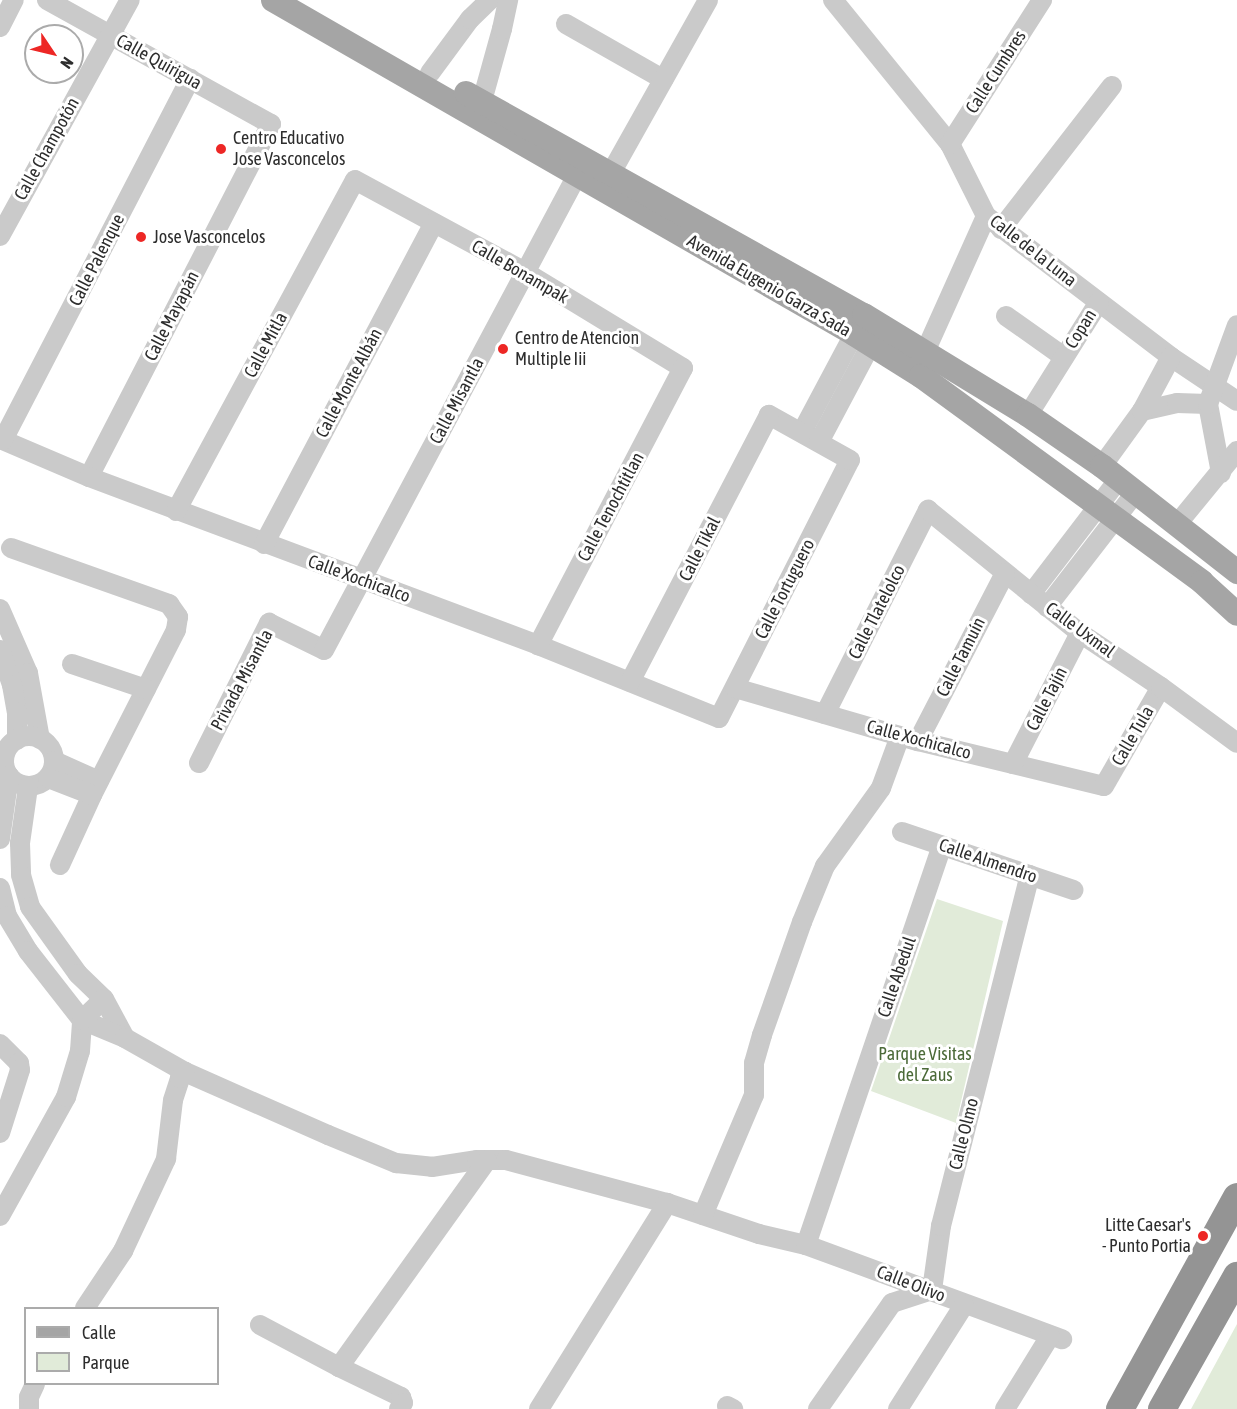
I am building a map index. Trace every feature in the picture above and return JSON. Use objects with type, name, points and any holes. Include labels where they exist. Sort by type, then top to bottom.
[{"type":"highway","points":[[1120,1409],[1237,1197]]},
{"type":"highway","points":[[1162,1409],[1237,1276]]},
{"type":"main road","name":"Avenida Eugenio Garza Sada","points":[[273,0],[582,167],[868,330],[925,352],[1028,416],[1119,479],[1178,523],[1237,572]]},
{"type":"main road","name":"Avenida Eugenio Garza Sada","points":[[304,0],[482,101],[582,167],[611,173],[868,330],[921,376],[1202,582],[1237,614]]},
{"type":"street","points":[[0,27],[15,0]]},
{"type":"street","name":"Calle Quirigua","points":[[47,0],[271,124]]},
{"type":"street","name":"Calle Champotón","points":[[0,236],[130,0]]},
{"type":"street","points":[[430,73],[470,19],[490,0]]},
{"type":"street","points":[[482,101],[508,0]]},
{"type":"street","name":"Calle de la Luna","points":[[833,0],[950,144],[986,216],[1172,357],[1237,401]]},
{"type":"street","name":"Calle Cumbres","points":[[950,144],[1042,0]]},
{"type":"street","points":[[611,173],[706,1]]},
{"type":"street","points":[[566,24],[663,79]]},
{"type":"street","name":"Calle Palenque","points":[[2,440],[190,79]]},
{"type":"street","points":[[1001,229],[1112,86]]},
{"type":"street","name":"Calle Mayapán","points":[[89,477],[271,124]]},
{"type":"street","name":"Calle Misantla","points":[[362,580],[582,167]]},
{"type":"street","name":"Calle Bonampak","points":[[355,180],[525,272],[683,368]]},
{"type":"street","name":"Calle Mitla","points":[[176,511],[355,180]]},
{"type":"street","points":[[925,352],[986,216]]},
{"type":"street","name":"Calle Monte Albán","points":[[264,544],[434,223]]},
{"type":"street","name":"Copan","points":[[1028,416],[1098,302]]},
{"type":"street","points":[[1006,316],[1064,357]]},
{"type":"street","points":[[1221,473],[1208,404],[1237,325]]},
{"type":"street","points":[[811,437],[868,330]]},
{"type":"street","points":[[1047,607],[1106,512],[1142,411],[1172,357]]},
{"type":"street","name":"Calle Tenochtitlan","points":[[538,645],[683,368]]},
{"type":"street","points":[[1142,411],[1177,403],[1208,404]]},
{"type":"street","name":"Calle Tikal","points":[[630,682],[770,415],[811,437]]},
{"type":"street","name":"Calle Tortuguero","points":[[719,718],[850,460],[811,437]]},
{"type":"street","name":"Calle Xochicalco","points":[[2,440],[176,511],[538,645],[719,718]]},
{"type":"street","points":[[1178,523],[1237,451]]},
{"type":"street","name":"Calle Uxmal","points":[[928,510],[1080,633],[1161,687],[1237,743]]},
{"type":"street","name":"Calle Tlatelolco","points":[[825,714],[928,510]]},
{"type":"street","points":[[1030,594],[1106,512]]},
{"type":"street","points":[[11,548],[169,604],[178,617],[176,630],[95,788],[60,865]]},
{"type":"street","name":"Calle Tamuín","points":[[703,1215],[753,1095],[754,1063],[762,1035],[802,922],[825,866],[881,788],[1005,573]]},
{"type":"street","name":"Privada Misantla","points":[[199,763],[269,623],[324,650],[362,580]]},
{"type":"street","points":[[0,609],[28,673],[40,739],[52,752],[51,769],[42,783],[28,787],[17,784],[4,764]]},
{"type":"street","name":"Calle Tajín","points":[[1013,764],[1080,633]]},
{"type":"street","points":[[0,650],[14,694],[17,711],[17,740]]},
{"type":"street","points":[[72,664],[146,689]]},
{"type":"street","name":"Calle Tula","points":[[1104,786],[1161,687]]},
{"type":"street","name":"Calle Xochicalco","points":[[735,688],[909,738],[1104,786]]},
{"type":"street","points":[[0,839],[4,764],[11,744],[24,737],[40,739]]},
{"type":"street","points":[[51,769],[95,788]]},
{"type":"street","points":[[28,787],[20,843],[21,874],[30,907],[78,974],[104,999],[126,1038]]},
{"type":"street","name":"Calle Almendro","points":[[902,832],[1073,890]]},
{"type":"street","name":"Calle Abedul","points":[[806,1245],[942,846]]},
{"type":"street","name":"Calle Olmo","points":[[932,1290],[941,1226],[1030,875]]},
{"type":"street","points":[[0,888],[7,916],[28,951],[82,1020],[80,1051],[66,1097],[0,1215]]},
{"type":"street","points":[[82,1020],[104,999]]},
{"type":"street","name":"Calle Olivo","points":[[82,1020],[126,1038],[185,1072],[396,1163],[432,1167],[506,1160],[667,1203],[759,1234],[806,1245],[1056,1337],[1005,1409]]},
{"type":"street","points":[[0,1133],[20,1070],[19,1063],[1,1047]]},
{"type":"street","points":[[86,1307],[123,1251],[166,1159],[172,1100],[180,1078],[185,1072]]},
{"type":"street","points":[[339,1367],[487,1160]]},
{"type":"street","points":[[539,1409],[667,1203]]},
{"type":"street","points":[[818,1409],[892,1303],[932,1290]]},
{"type":"street","points":[[898,1409],[964,1305]]},
{"type":"street","points":[[260,1325],[401,1397],[403,1403],[399,1409]]},
{"type":"street","points":[[29,1409],[29,1397],[34,1385]]},
{"type":"green space","name":"Parque Visitas del Zaus","points":[[937,899],[1003,921],[956,1123],[871,1091]]},
{"type":"green space","points":[[1237,1324],[1237,1409],[1191,1409]]},
{"type":"place","name":"Centro Educativo Jose Vasconcelos","points":[[221,149]]},
{"type":"place","name":"Jose Vasconcelos","points":[[141,237]]},
{"type":"place","name":"Centro de Atencion Multiple Iii","points":[[503,349]]},
{"type":"place","name":"Litte Caesar's - Punto Portia","points":[[1203,1236]]}]
